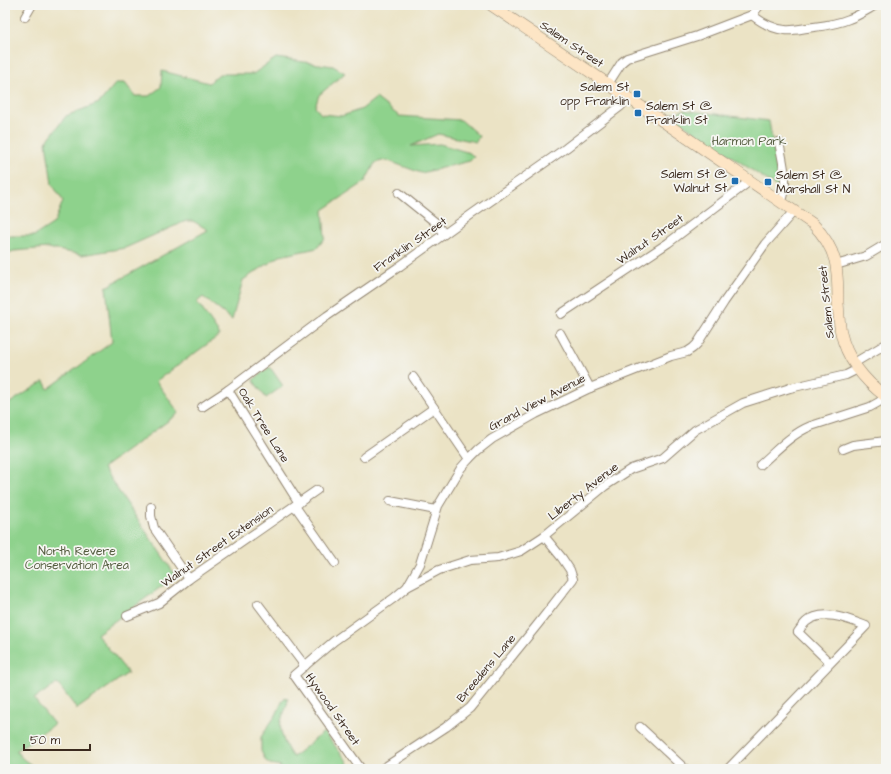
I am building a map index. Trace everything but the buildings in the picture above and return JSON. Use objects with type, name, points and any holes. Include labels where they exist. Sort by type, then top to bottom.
[{"type":"main road","name":"Salem Street","points":[[491,5],[813,224],[822,234],[831,249],[836,265],[838,279],[838,312],[843,342],[856,366],[873,386],[886,397]]},
{"type":"street","points":[[26,17],[32,5]]},
{"type":"street","points":[[608,84],[626,58],[697,36],[752,15],[760,5]]},
{"type":"street","points":[[752,15],[760,21],[784,30],[791,30],[824,26],[851,19],[876,5]]},
{"type":"street","name":"Franklin Street","points":[[202,407],[228,390],[327,316],[566,148],[623,104],[628,98]]},
{"type":"street","points":[[779,142],[786,186],[785,194],[781,202]]},
{"type":"street","name":"Walnut Street","points":[[561,314],[668,243],[750,181]]},
{"type":"street","points":[[399,193],[435,222],[444,234]]},
{"type":"street","name":"Grand View Avenue","points":[[305,666],[334,641],[394,598],[406,587],[420,564],[436,510],[468,458],[492,439],[536,414],[590,388],[671,356],[687,352],[693,348],[765,244],[794,211]]},
{"type":"street","points":[[836,265],[866,256],[886,244]]},
{"type":"street","points":[[560,333],[590,388]]},
{"type":"street","name":"Liberty Avenue","points":[[406,587],[439,570],[470,560],[498,558],[521,551],[544,536],[605,486],[631,469],[662,458],[695,430],[743,403],[790,388],[846,375],[886,344]]},
{"type":"street","points":[[413,377],[468,458]]},
{"type":"street","name":"Oak Tree Lane","points":[[228,390],[291,490],[297,504],[335,563]]},
{"type":"street","points":[[760,465],[802,430],[870,407],[886,397]]},
{"type":"street","points":[[364,457],[434,408]]},
{"type":"street","points":[[843,449],[853,445],[886,441]]},
{"type":"street","name":"Walnut Street Extension","points":[[127,616],[159,603],[189,580],[317,490]]},
{"type":"street","points":[[390,501],[436,510]]},
{"type":"street","points":[[151,507],[151,516],[154,528],[189,580]]},
{"type":"street","name":"Breedens Lane","points":[[382,769],[446,727],[470,708],[573,579],[570,570],[562,558],[544,536]]},
{"type":"street","points":[[258,604],[305,666]]},
{"type":"street","points":[[728,769],[866,626],[847,619],[829,615],[816,616],[806,622],[798,632],[830,663]]},
{"type":"street","name":"Hywood Street","points":[[305,666],[294,675],[361,769]]},
{"type":"street","points":[[640,727],[685,769]]},
{"type":"green space","name":"North Revere Conservation Area","points":[[276,58],[333,66],[345,73],[319,95],[315,107],[321,114],[342,116],[362,109],[376,98],[399,116],[461,120],[479,136],[476,142],[438,134],[411,146],[440,144],[470,153],[474,157],[470,161],[421,173],[386,160],[375,163],[365,182],[323,210],[325,238],[317,248],[280,256],[243,280],[232,320],[203,297],[197,302],[220,335],[156,381],[179,413],[103,468],[176,576],[97,634],[128,673],[77,709],[57,683],[34,699],[54,724],[16,751],[23,759],[37,769],[5,769],[5,406],[44,381],[48,389],[112,342],[106,287],[208,230],[193,221],[186,221],[125,248],[82,255],[48,248],[14,251],[5,254],[5,236],[34,236],[54,223],[63,201],[52,184],[46,142],[66,116],[99,103],[116,83],[125,83],[135,96],[149,96],[161,87],[162,71],[209,83],[219,74],[253,74]]},
{"type":"green space","name":"Harmon Park","points":[[685,110],[769,121],[779,182],[777,187],[670,115]]},
{"type":"green space","points":[[270,367],[283,386],[266,398],[253,380]]},
{"type":"green space","points":[[286,697],[288,700],[287,705],[280,725],[286,745],[293,757],[324,732],[347,761],[349,769],[281,769],[279,767],[281,766],[270,764],[266,761],[261,751],[261,737]]},
{"type":"place","name":"Salem St opp Franklin","points":[[637,94]]},
{"type":"place","name":"Salem St @ Franklin St","points":[[638,113]]},
{"type":"place","name":"Salem St @ Walnut St","points":[[735,181]]},
{"type":"place","name":"Salem St @ Marshall St N","points":[[768,182]]}]
